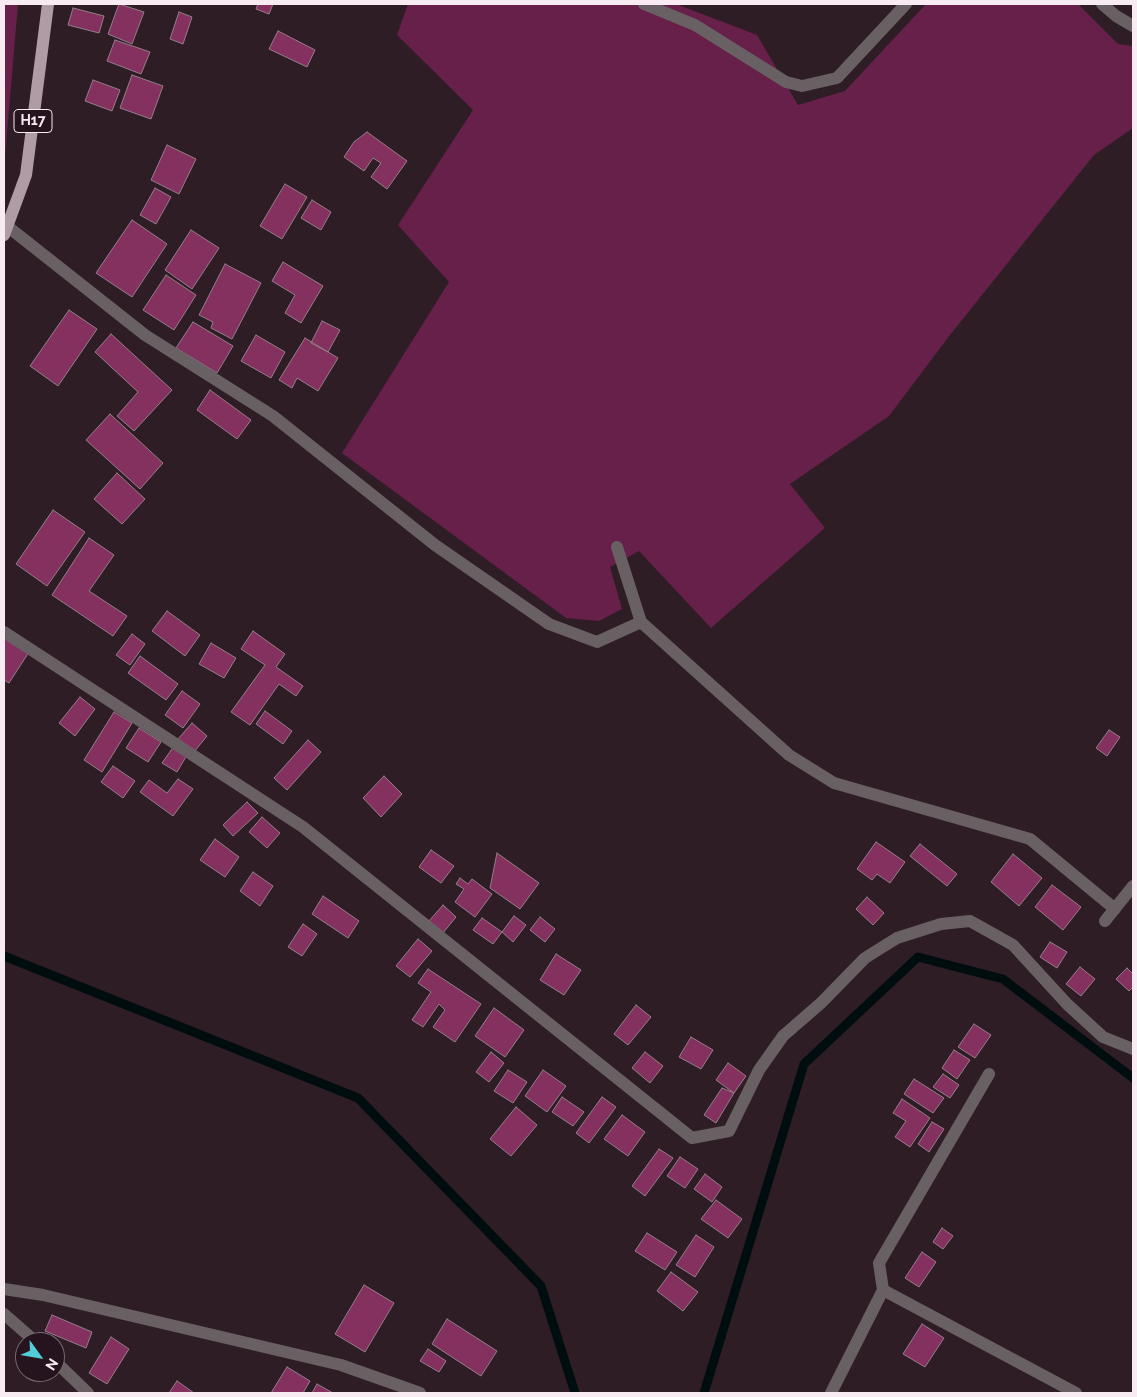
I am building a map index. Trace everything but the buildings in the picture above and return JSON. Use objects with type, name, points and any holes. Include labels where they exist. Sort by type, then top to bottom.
[{"type":"main road","name":"H17","points":[[5,230],[26,175],[48,4]]},
{"type":"street","points":[[644,4],[695,25],[786,82],[802,86],[838,78],[906,4]]},
{"type":"street","points":[[1102,4],[1116,16],[1133,26]]},
{"type":"street","points":[[5,230],[145,335],[274,416],[435,546],[549,624],[597,642],[641,622]]},
{"type":"street","points":[[618,547],[641,622],[789,755],[834,783],[1030,839],[1115,908]]},
{"type":"street","points":[[4,632],[303,827],[692,1138],[729,1131],[759,1070],[783,1036],[821,1003],[865,958],[897,938],[941,924],[970,921],[1013,945],[1067,1004],[1103,1037],[1133,1049]]},
{"type":"street","points":[[1106,921],[1133,886]]},
{"type":"street","points":[[831,1393],[883,1290],[879,1263],[990,1074]]},
{"type":"street","points":[[4,1289],[44,1295],[341,1365],[420,1393]]},
{"type":"street","points":[[883,1290],[1076,1393]]},
{"type":"street","points":[[4,1314],[25,1332]]},
{"type":"street","points":[[65,1371],[88,1393]]},
{"type":"shaded area","points":[[4,4],[18,4],[4,168]]},
{"type":"shaded area","points":[[408,4],[676,4],[757,35],[798,105],[845,91],[926,4],[1078,4],[1118,44],[1133,46],[1133,128],[1094,155],[950,335],[889,416],[790,484],[825,528],[711,628],[639,551],[610,567],[622,609],[599,621],[566,618],[342,453],[449,282],[398,225],[473,110],[397,35]]},
{"type":"waterway","points":[[4,956],[358,1098],[541,1286],[575,1393]]},
{"type":"waterway","points":[[704,1393],[804,1064],[918,957],[1003,979],[1133,1078]]}]
